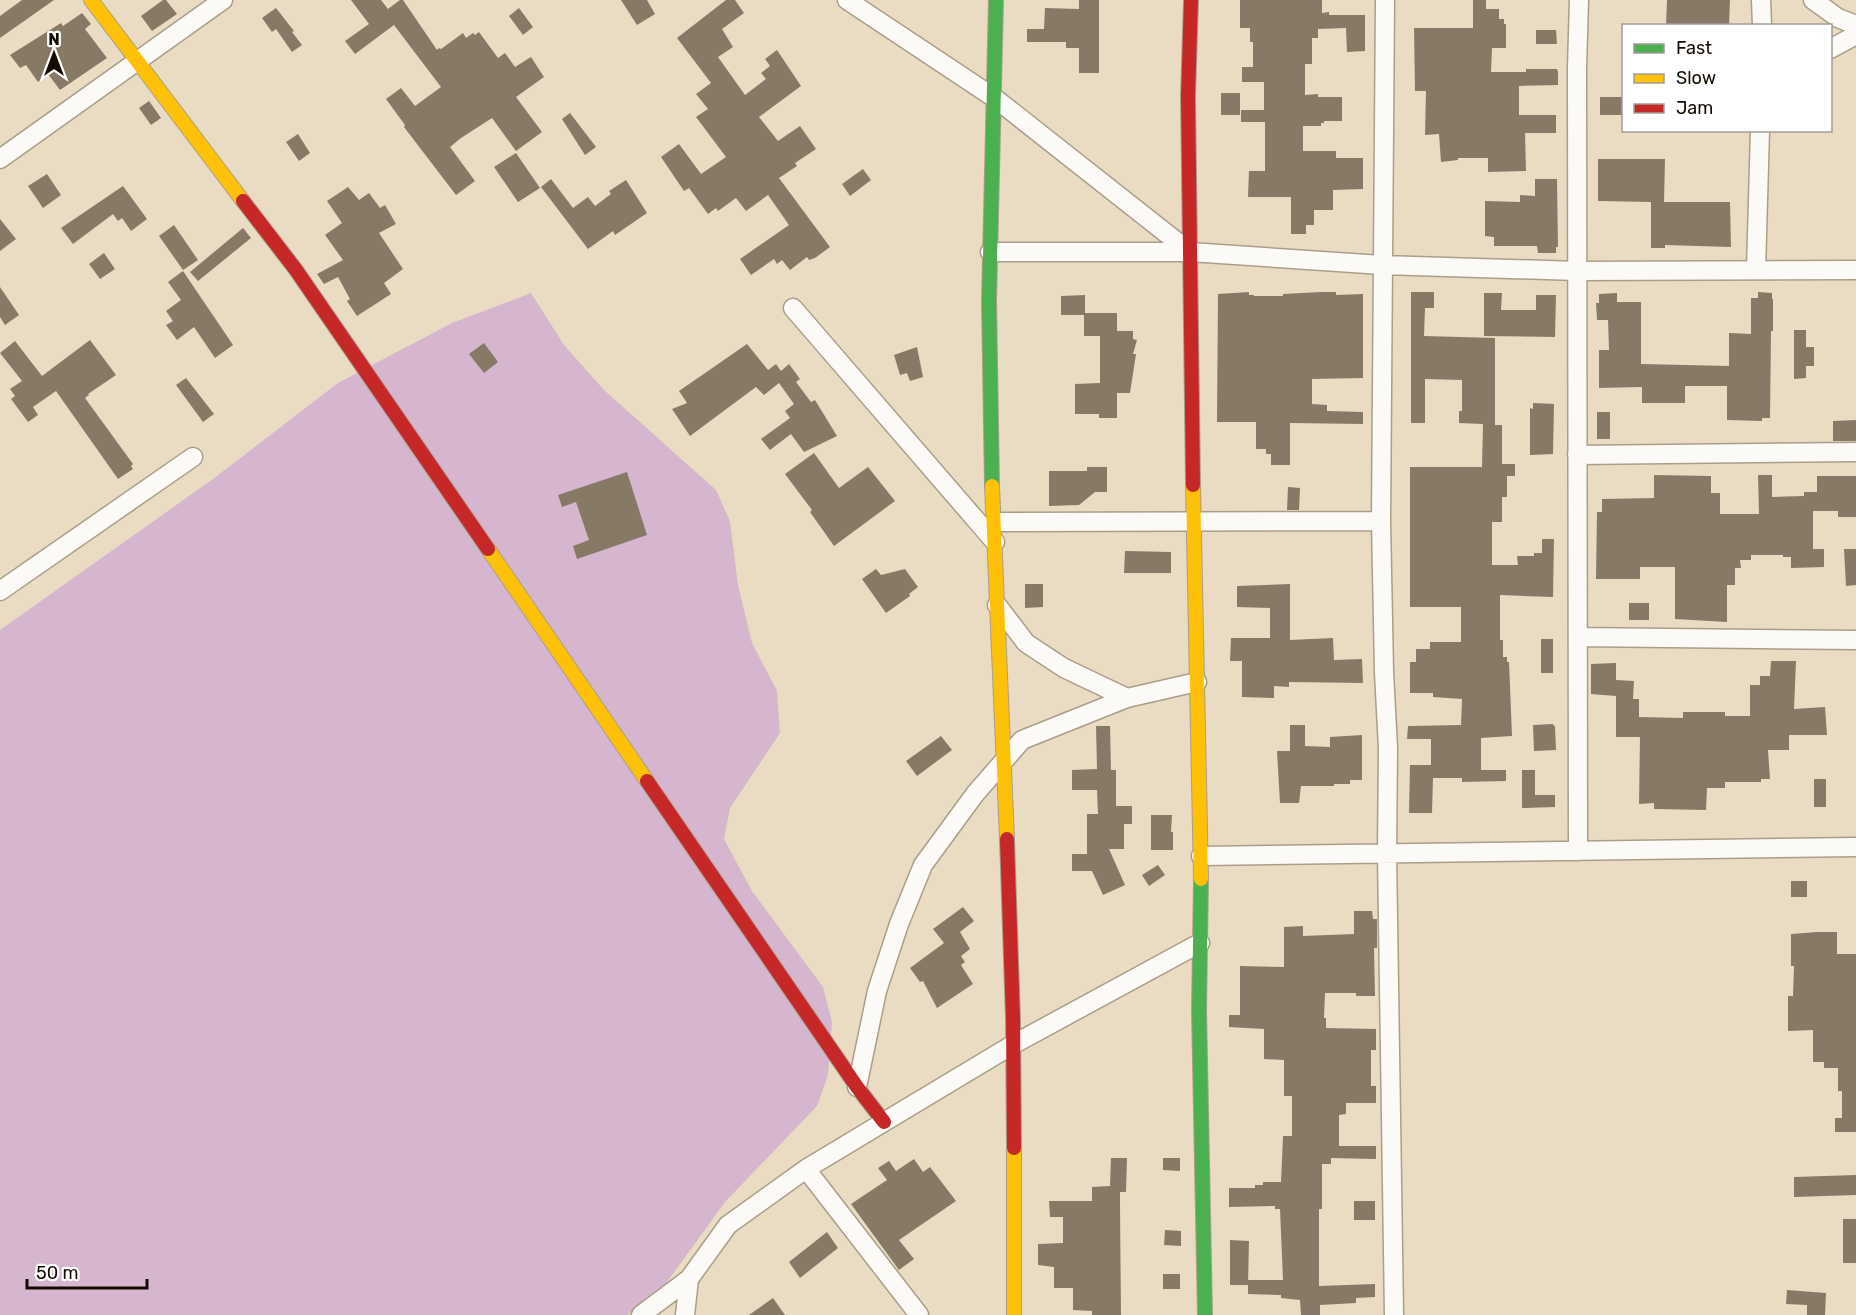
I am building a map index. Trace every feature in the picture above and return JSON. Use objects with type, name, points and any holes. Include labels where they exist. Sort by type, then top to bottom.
[{"type":"street","points":[[91,0],[296,270],[856,1087],[884,1122]]},
{"type":"street","points":[[0,159],[223,0]]},
{"type":"street","points":[[847,0],[996,99],[1190,252]]},
{"type":"street","points":[[996,0],[996,99],[989,345],[1014,1044],[1014,1315]]},
{"type":"street","points":[[1191,0],[1188,96],[1190,374],[1201,856],[1199,1010],[1205,1315]]},
{"type":"street","points":[[1385,0],[1381,520],[1388,748],[1387,853],[1394,1315]]},
{"type":"street","points":[[1578,851],[1579,0]]},
{"type":"street","points":[[1761,0],[1762,24]]},
{"type":"street","points":[[1813,0],[1838,18],[1856,25]]},
{"type":"street","points":[[1832,48],[1856,35]]},
{"type":"street","points":[[1756,270],[1760,132]]},
{"type":"street","points":[[990,252],[1190,252],[1382,265],[1577,271],[1856,270]]},
{"type":"street","points":[[793,308],[995,542]]},
{"type":"street","points":[[1577,455],[1856,452]]},
{"type":"street","points":[[0,591],[193,457]]},
{"type":"street","points":[[994,522],[1381,520]]},
{"type":"street","points":[[997,605],[1026,643],[1064,668],[1127,698]]},
{"type":"street","points":[[1578,637],[1856,640]]},
{"type":"street","points":[[856,1087],[878,991],[899,924],[923,866],[975,794],[1022,740],[1127,698],[1197,682]]},
{"type":"street","points":[[1201,856],[1856,847]]},
{"type":"street","points":[[640,1315],[689,1279],[728,1225],[806,1169],[1014,1044],[1200,943]]},
{"type":"street","points":[[806,1169],[919,1315]]},
{"type":"street","points":[[685,1315],[689,1279]]},
{"type":"shaded area","points":[[531,293],[564,345],[604,390],[716,490],[730,521],[738,585],[752,643],[777,691],[780,733],[730,808],[724,839],[752,891],[823,987],[832,1022],[828,1075],[817,1106],[725,1202],[659,1293],[627,1315],[0,1315],[0,630],[213,479],[338,383],[452,323]]},
{"type":"building","points":[[22,0],[54,0],[0,38],[0,16]]},
{"type":"building","points":[[166,0],[177,14],[152,31],[141,16]]},
{"type":"building","points":[[351,0],[381,0],[388,9],[403,0],[437,50],[463,33],[466,38],[479,32],[498,58],[505,53],[515,67],[531,57],[544,77],[516,97],[542,132],[516,151],[492,118],[461,138],[450,147],[475,181],[456,195],[404,127],[405,125],[386,99],[401,88],[415,106],[441,87],[394,25],[355,54],[345,41],[369,24]]},
{"type":"building","points":[[621,0],[647,0],[655,14],[637,25]]},
{"type":"building","points":[[726,0],[735,0],[744,13],[722,29],[733,47],[718,57],[745,95],[766,79],[761,73],[770,66],[765,59],[777,50],[801,86],[759,117],[778,141],[800,126],[816,149],[795,163],[797,166],[779,178],[830,247],[815,258],[809,260],[807,257],[790,270],[782,260],[777,264],[774,259],[751,275],[740,259],[789,225],[768,195],[746,211],[736,198],[718,211],[716,208],[708,214],[689,188],[684,191],[661,157],[679,144],[701,174],[726,157],[696,117],[708,109],[696,94],[711,83],[677,38]]},
{"type":"building","points":[[1079,0],[1099,0],[1099,73],[1079,73],[1079,48],[1066,48],[1066,42],[1027,42],[1027,29],[1044,29],[1045,8],[1079,9]]},
{"type":"building","points":[[1240,0],[1322,0],[1322,13],[1365,15],[1365,51],[1347,52],[1346,28],[1318,29],[1318,38],[1312,38],[1312,64],[1305,64],[1305,95],[1342,97],[1342,121],[1324,121],[1321,126],[1303,126],[1303,151],[1336,151],[1336,158],[1363,158],[1363,189],[1333,190],[1333,210],[1314,210],[1314,225],[1306,225],[1306,234],[1291,234],[1291,197],[1248,197],[1249,171],[1265,171],[1265,122],[1241,122],[1241,110],[1264,110],[1264,82],[1242,82],[1242,67],[1253,67],[1253,42],[1250,42],[1250,28],[1240,28]]},
{"type":"building","points":[[1473,0],[1486,0],[1486,9],[1499,9],[1499,19],[1504,19],[1504,24],[1506,24],[1506,48],[1492,48],[1491,72],[1557,69],[1558,72],[1558,85],[1519,86],[1519,115],[1556,115],[1556,133],[1525,133],[1526,171],[1488,172],[1488,158],[1458,158],[1458,160],[1441,162],[1439,134],[1425,135],[1426,91],[1415,91],[1414,28],[1473,28]]},
{"type":"building","points":[[1667,0],[1730,0],[1729,24],[1666,24]]},
{"type":"building","points":[[276,8],[302,45],[292,52],[276,29],[272,32],[262,18]]},
{"type":"building","points":[[519,8],[533,27],[523,35],[509,16]]},
{"type":"building","points":[[82,13],[91,24],[85,29],[107,58],[60,90],[48,74],[38,82],[26,65],[20,68],[10,55],[61,23],[63,26]]},
{"type":"building","points":[[1536,30],[1556,30],[1557,44],[1536,44]]},
{"type":"building","points":[[1221,93],[1240,93],[1240,115],[1221,115]]},
{"type":"building","points":[[1600,97],[1622,97],[1622,115],[1600,115]]},
{"type":"building","points":[[149,101],[161,118],[151,125],[139,108]]},
{"type":"building","points":[[570,113],[596,147],[585,155],[562,119]]},
{"type":"building","points":[[298,134],[310,153],[299,161],[286,142]]},
{"type":"building","points":[[516,153],[540,188],[518,202],[494,167]]},
{"type":"building","points":[[1598,159],[1665,159],[1664,202],[1730,202],[1731,247],[1665,245],[1665,248],[1651,248],[1651,202],[1598,201]]},
{"type":"building","points":[[863,169],[871,180],[850,196],[842,184]]},
{"type":"building","points":[[47,174],[61,195],[43,208],[28,186]]},
{"type":"building","points":[[551,179],[573,208],[588,197],[595,206],[611,194],[609,191],[626,180],[647,213],[615,235],[613,231],[588,249],[541,187]]},
{"type":"building","points":[[1535,179],[1557,179],[1558,247],[1556,247],[1556,253],[1538,253],[1537,246],[1494,246],[1494,237],[1485,236],[1485,201],[1520,202],[1520,195],[1535,196]]},
{"type":"building","points":[[123,186],[147,219],[131,231],[122,218],[118,221],[113,214],[73,244],[61,228]]},
{"type":"building","points":[[348,187],[359,200],[369,193],[380,208],[385,205],[396,224],[379,233],[403,269],[384,283],[391,294],[357,316],[347,301],[350,299],[338,277],[324,284],[317,274],[343,260],[325,235],[342,223],[327,201]]},
{"type":"building","points":[[0,219],[16,239],[0,251]]},
{"type":"building","points":[[174,225],[198,260],[183,270],[159,236]]},
{"type":"building","points":[[243,228],[251,238],[198,281],[190,272]]},
{"type":"building","points":[[104,253],[115,269],[100,279],[89,264]]},
{"type":"building","points":[[183,271],[233,345],[215,358],[194,327],[177,340],[166,325],[173,321],[166,311],[181,300],[168,282]]},
{"type":"building","points":[[0,287],[19,315],[5,325],[0,317]]},
{"type":"building","points":[[1249,292],[1249,295],[1254,296],[1321,292],[1336,292],[1336,295],[1363,294],[1363,378],[1312,379],[1312,404],[1327,405],[1327,411],[1363,412],[1363,424],[1290,423],[1290,465],[1271,465],[1271,454],[1266,454],[1266,449],[1256,449],[1256,422],[1217,422],[1218,294]]},
{"type":"building","points":[[1411,292],[1434,292],[1434,308],[1425,308],[1424,336],[1495,338],[1495,425],[1502,425],[1502,464],[1515,464],[1515,476],[1507,476],[1507,497],[1502,497],[1502,522],[1492,522],[1492,565],[1518,565],[1517,556],[1534,556],[1534,553],[1542,553],[1542,539],[1554,539],[1553,597],[1500,595],[1500,640],[1503,640],[1503,657],[1507,657],[1507,662],[1509,662],[1512,736],[1481,738],[1481,770],[1506,770],[1506,781],[1462,782],[1462,778],[1433,778],[1432,813],[1409,813],[1410,765],[1431,765],[1431,739],[1407,739],[1408,726],[1461,725],[1462,699],[1433,697],[1433,693],[1410,693],[1410,662],[1416,662],[1416,649],[1430,649],[1430,642],[1461,642],[1461,607],[1410,607],[1410,467],[1482,467],[1483,424],[1459,423],[1459,411],[1462,411],[1462,380],[1425,379],[1425,423],[1411,423]]},
{"type":"building","points":[[1758,292],[1772,293],[1773,299],[1770,418],[1762,418],[1762,421],[1727,420],[1727,386],[1685,386],[1685,403],[1642,403],[1642,387],[1599,388],[1599,350],[1609,350],[1608,320],[1597,320],[1596,303],[1599,303],[1599,294],[1617,293],[1617,302],[1641,302],[1641,364],[1729,366],[1729,333],[1751,334],[1751,298],[1758,298]]},
{"type":"building","points":[[1484,293],[1502,293],[1501,310],[1536,310],[1536,295],[1556,295],[1555,337],[1484,336]]},
{"type":"building","points":[[1085,295],[1085,313],[1117,313],[1117,331],[1133,331],[1133,339],[1137,340],[1133,354],[1136,354],[1130,393],[1117,393],[1117,418],[1099,418],[1099,414],[1075,414],[1075,384],[1100,383],[1100,336],[1084,336],[1084,315],[1061,315],[1061,296]]},
{"type":"building","points":[[1794,330],[1806,330],[1806,347],[1814,347],[1814,366],[1806,366],[1806,378],[1794,379]]},
{"type":"building","points":[[90,340],[116,375],[85,398],[133,464],[131,466],[133,469],[118,479],[56,391],[33,407],[38,415],[28,422],[11,399],[15,396],[10,389],[22,381],[0,353],[15,341],[42,376]]},
{"type":"building","points":[[484,343],[498,362],[484,373],[469,354]]},
{"type":"building","points":[[747,344],[768,370],[776,364],[781,371],[789,364],[800,379],[796,382],[811,402],[815,400],[837,436],[804,452],[791,434],[770,450],[761,439],[790,418],[785,411],[794,404],[779,383],[764,395],[756,387],[690,436],[672,409],[687,403],[679,391]]},
{"type":"building","points":[[917,347],[923,377],[910,381],[907,373],[900,375],[894,355]]},
{"type":"building","points":[[186,378],[214,414],[203,422],[176,385]]},
{"type":"building","points":[[1533,403],[1554,404],[1553,454],[1530,455],[1530,408],[1533,409]]},
{"type":"building","points":[[1597,412],[1610,412],[1610,439],[1597,439]]},
{"type":"building","points":[[1856,420],[1856,441],[1833,441],[1833,421]]},
{"type":"building","points":[[814,453],[839,488],[868,467],[895,501],[834,546],[810,512],[812,510],[785,474]]},
{"type":"building","points":[[1087,467],[1107,467],[1107,492],[1095,492],[1079,505],[1049,506],[1049,471],[1087,471]]},
{"type":"building","points":[[627,472],[647,535],[577,559],[573,546],[589,540],[576,502],[562,507],[558,495]]},
{"type":"building","points":[[1654,475],[1711,476],[1711,493],[1720,493],[1720,514],[1759,514],[1758,475],[1772,475],[1772,497],[1804,496],[1804,492],[1817,492],[1817,476],[1856,476],[1856,517],[1838,517],[1838,511],[1813,511],[1813,549],[1824,549],[1824,567],[1791,568],[1791,557],[1783,557],[1783,555],[1751,555],[1751,560],[1740,560],[1741,568],[1735,568],[1735,585],[1727,585],[1727,622],[1675,619],[1675,567],[1640,567],[1640,579],[1596,579],[1597,512],[1602,512],[1602,499],[1654,498]]},
{"type":"building","points":[[1288,487],[1300,488],[1299,510],[1287,510]]},
{"type":"building","points":[[1844,549],[1856,549],[1856,585],[1846,586]]},
{"type":"building","points":[[1125,551],[1171,552],[1171,573],[1124,573]]},
{"type":"building","points":[[876,569],[881,575],[905,569],[918,587],[909,594],[910,596],[886,613],[862,579]]},
{"type":"building","points":[[1025,584],[1043,584],[1043,607],[1025,608]]},
{"type":"building","points":[[1290,584],[1290,640],[1333,638],[1334,660],[1362,659],[1363,683],[1289,682],[1289,687],[1274,686],[1274,698],[1242,697],[1242,661],[1230,661],[1231,638],[1270,638],[1270,608],[1237,607],[1237,586]]},
{"type":"building","points":[[1629,603],[1649,603],[1649,620],[1629,620]]},
{"type":"building","points":[[1541,639],[1553,639],[1553,673],[1541,673]]},
{"type":"building","points":[[1771,661],[1796,661],[1794,709],[1825,707],[1827,735],[1789,735],[1789,750],[1768,750],[1770,779],[1761,779],[1761,782],[1725,782],[1725,788],[1707,788],[1706,810],[1654,809],[1654,803],[1639,804],[1640,737],[1616,737],[1616,696],[1591,694],[1591,664],[1616,663],[1616,680],[1634,681],[1633,699],[1639,699],[1639,717],[1683,718],[1683,712],[1725,712],[1725,716],[1750,716],[1750,685],[1760,685],[1760,676],[1770,676]]},
{"type":"building","points":[[1553,724],[1556,750],[1534,751],[1533,725]]},
{"type":"building","points":[[1290,725],[1305,725],[1305,746],[1330,747],[1330,737],[1362,735],[1362,780],[1350,780],[1350,784],[1334,784],[1334,786],[1301,786],[1299,803],[1280,803],[1277,751],[1290,751]]},
{"type":"building","points":[[1096,726],[1110,726],[1111,770],[1116,770],[1116,806],[1132,806],[1132,824],[1124,824],[1124,849],[1109,849],[1125,885],[1103,895],[1092,871],[1072,871],[1072,854],[1087,854],[1087,814],[1098,814],[1097,790],[1072,790],[1072,770],[1097,769]]},
{"type":"building","points":[[941,736],[952,750],[917,776],[906,761]]},
{"type":"building","points":[[1522,770],[1535,770],[1535,795],[1555,795],[1555,807],[1522,808]]},
{"type":"building","points":[[1814,779],[1826,779],[1826,807],[1814,807]]},
{"type":"building","points":[[1151,815],[1172,815],[1173,850],[1151,850]]},
{"type":"building","points":[[1158,865],[1165,875],[1149,886],[1142,875]]},
{"type":"building","points":[[1791,881],[1807,881],[1807,897],[1791,897]]},
{"type":"building","points":[[963,907],[974,921],[960,932],[970,949],[961,956],[965,962],[961,965],[973,984],[937,1008],[923,981],[920,982],[910,968],[944,943],[933,929]]},
{"type":"building","points":[[1354,911],[1372,911],[1373,919],[1377,919],[1377,948],[1374,948],[1375,996],[1356,996],[1356,993],[1325,993],[1324,1018],[1326,1018],[1326,1028],[1376,1029],[1376,1050],[1371,1050],[1371,1086],[1376,1086],[1376,1103],[1346,1103],[1346,1114],[1339,1115],[1339,1146],[1376,1146],[1376,1159],[1331,1158],[1331,1164],[1322,1164],[1322,1209],[1319,1209],[1319,1286],[1375,1284],[1375,1297],[1356,1298],[1356,1303],[1320,1305],[1320,1315],[1301,1315],[1300,1300],[1281,1298],[1281,1295],[1248,1294],[1248,1280],[1283,1280],[1280,1209],[1275,1209],[1275,1206],[1229,1207],[1229,1188],[1255,1188],[1255,1185],[1263,1185],[1263,1182],[1281,1182],[1283,1136],[1292,1136],[1292,1096],[1284,1096],[1284,1060],[1264,1059],[1264,1029],[1229,1027],[1229,1015],[1240,1015],[1240,966],[1284,967],[1284,927],[1303,926],[1303,936],[1354,934]]},
{"type":"building","points":[[1837,932],[1837,954],[1856,954],[1856,1132],[1835,1132],[1835,1118],[1842,1118],[1842,1091],[1838,1091],[1838,1068],[1824,1068],[1824,1062],[1813,1062],[1813,1030],[1788,1031],[1788,996],[1793,996],[1794,966],[1791,966],[1791,934]]},
{"type":"building","points":[[1111,1158],[1127,1158],[1126,1192],[1120,1192],[1121,1315],[1092,1315],[1092,1311],[1073,1310],[1073,1288],[1054,1288],[1054,1267],[1038,1265],[1038,1244],[1063,1243],[1063,1217],[1050,1217],[1049,1201],[1092,1201],[1092,1187],[1110,1186]]},
{"type":"building","points":[[1163,1158],[1180,1158],[1180,1171],[1163,1170]]},
{"type":"building","points":[[914,1159],[923,1172],[930,1167],[956,1201],[899,1240],[914,1259],[899,1270],[851,1204],[887,1180],[878,1168],[889,1161],[896,1171]]},
{"type":"building","points":[[1856,1175],[1856,1195],[1794,1197],[1794,1177]]},
{"type":"building","points":[[1354,1201],[1375,1201],[1375,1220],[1354,1220]]},
{"type":"building","points":[[1843,1219],[1856,1219],[1856,1263],[1843,1263]]},
{"type":"building","points":[[1165,1230],[1181,1231],[1181,1246],[1164,1245]]},
{"type":"building","points":[[827,1232],[838,1248],[800,1278],[789,1262]]},
{"type":"building","points":[[1230,1240],[1249,1241],[1248,1285],[1230,1285]]},
{"type":"building","points":[[1163,1274],[1180,1274],[1180,1289],[1163,1289]]},
{"type":"building","points":[[1787,1290],[1826,1293],[1825,1315],[1807,1315],[1807,1305],[1786,1304]]},
{"type":"building","points":[[773,1298],[785,1315],[749,1315]]},
{"type":"traffic: fast","points":[[992,486],[989,301],[996,0]]},
{"type":"traffic: fast","points":[[1201,879],[1199,1010],[1205,1315]]},
{"type":"traffic: slow","points":[[91,0],[243,201]]},
{"type":"traffic: slow","points":[[1193,485],[1201,879]]},
{"type":"traffic: slow","points":[[992,486],[1007,839]]},
{"type":"traffic: slow","points":[[488,549],[647,781]]},
{"type":"traffic: slow","points":[[1014,1148],[1014,1315]]},
{"type":"traffic: jam","points":[[1191,0],[1188,96],[1193,485]]},
{"type":"traffic: jam","points":[[243,201],[296,270],[488,549]]},
{"type":"traffic: jam","points":[[647,781],[857,1087],[884,1122]]},
{"type":"traffic: jam","points":[[1007,839],[1013,1020],[1014,1148]]}]
